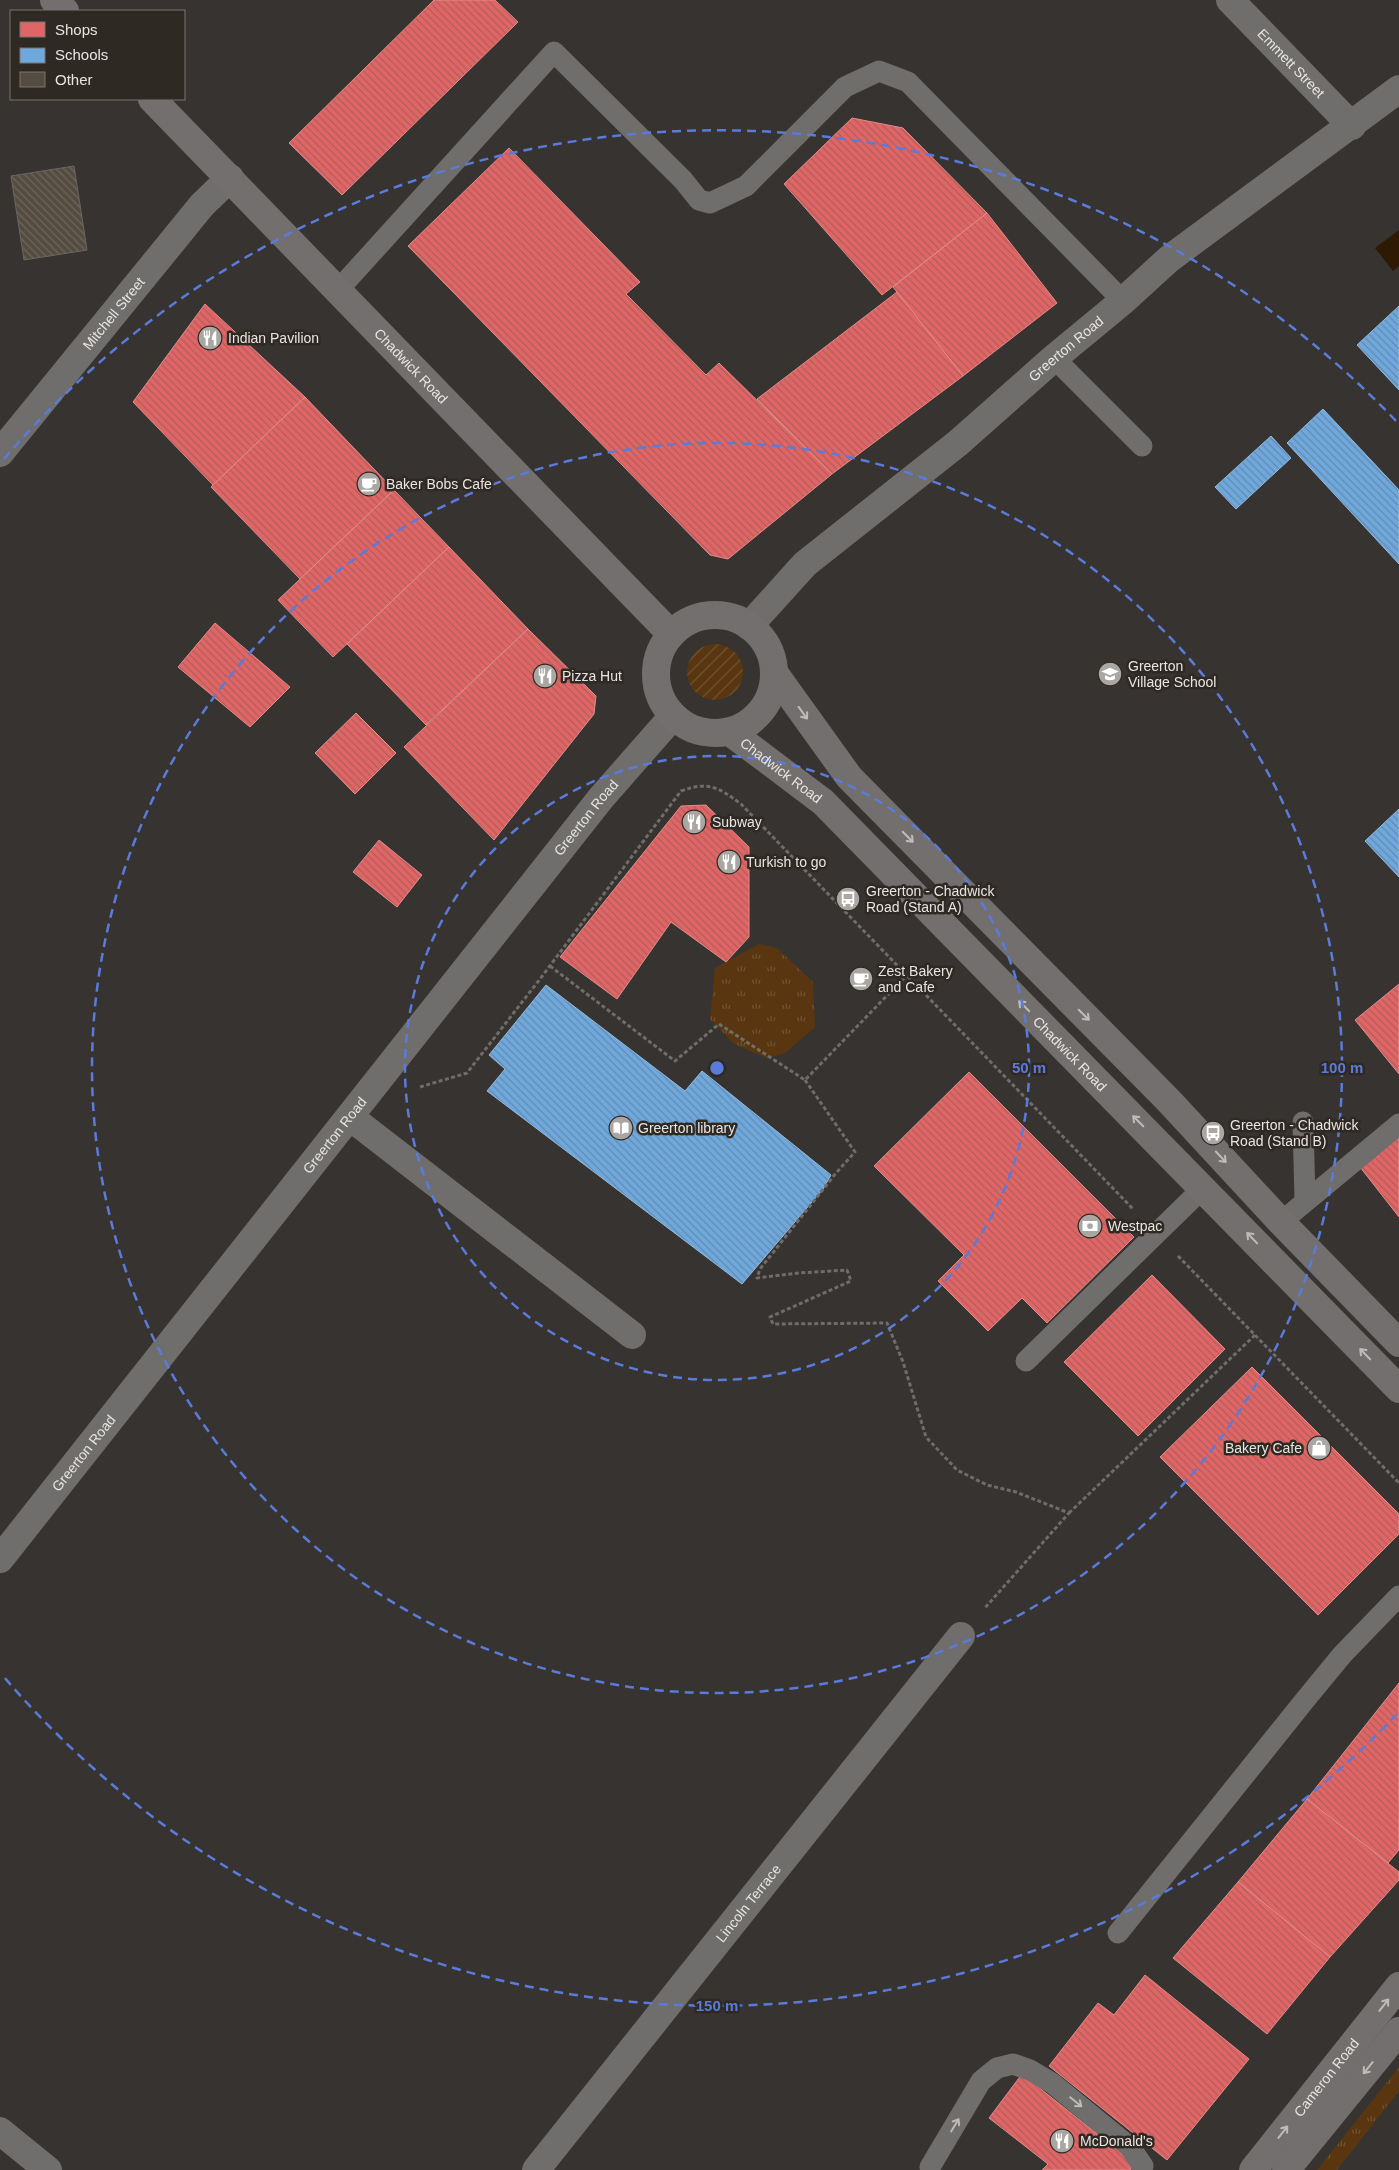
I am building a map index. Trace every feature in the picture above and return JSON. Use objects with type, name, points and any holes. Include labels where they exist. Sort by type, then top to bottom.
[{"type":"street","points":[[54,0],[64,10]]},
{"type":"street","name":"Emmett Street","points":[[1230,0],[1352,126]]},
{"type":"street","name":"Greerton Road","points":[[749,626],[805,564],[958,443],[1169,259],[1352,126],[1399,89]]},
{"type":"street","name":"Chadwick Road","points":[[153,100],[339,289],[385,340],[671,634]]},
{"type":"street","name":"Mitchell Street","points":[[0,452],[202,205],[230,178]]},
{"type":"street","name":"Chadwick Road","points":[[718,615],[735,618],[749,626],[763,639],[772,656],[775,674],[772,693],[763,710],[748,724],[730,732],[710,733],[690,728],[673,716],[663,702],[657,685],[656,666],[661,649],[671,634],[685,623],[700,617],[718,615]]},
{"type":"street","name":"Chadwick Road","points":[[775,674],[849,777],[1169,1101],[1281,1222],[1399,1343]]},
{"type":"street","name":"Greerton Road","points":[[0,1559],[601,798],[673,716]]},
{"type":"street","name":"Chadwick Road","points":[[730,732],[823,802],[1399,1389]]},
{"type":"street","points":[[350,1117],[632,1335]]},
{"type":"street","name":"Lincoln Terrace","points":[[536,2170],[960,1636]]},
{"type":"street","name":"Cameron Road","points":[[1253,2170],[1399,1986]]},
{"type":"street","name":"Cameron Road","points":[[1286,2170],[1399,2031]]},
{"type":"street","points":[[0,2131],[48,2170]]},
{"type":"lane","points":[[339,289],[554,52],[683,180],[699,200],[710,203],[746,186],[845,87],[879,72],[908,82],[1123,301]]},
{"type":"lane","points":[[1054,358],[1142,446]]},
{"type":"lane","points":[[1303,1122],[1306,1201]]},
{"type":"lane","points":[[1281,1222],[1399,1124]]},
{"type":"lane","points":[[1026,1361],[1203,1188]]},
{"type":"lane","points":[[1118,1933],[1311,1692],[1342,1655],[1399,1596]]},
{"type":"lane","points":[[930,2167],[981,2081],[997,2068],[1012,2064],[1030,2070],[1052,2083],[1073,2100],[1130,2147],[1142,2166],[1142,2170]]},
{"type":"path","points":[[416,1088],[467,1072],[550,966],[681,791],[698,785],[720,788],[741,804],[1399,1483]]},
{"type":"path","points":[[550,966],[676,1061],[719,1024],[805,1080],[855,1152],[836,1173],[760,1269],[757,1278],[848,1270],[851,1282],[770,1317],[773,1324],[887,1323],[903,1362],[926,1437],[957,1470],[987,1485],[1016,1492],[1068,1513]]},
{"type":"path","points":[[805,1080],[907,975]]},
{"type":"path","points":[[960,1636],[1068,1513],[1255,1335]]},
{"type":"green space","points":[[715,644],[726,646],[735,652],[741,661],[743,672],[741,683],[735,692],[726,698],[715,700],[704,698],[695,692],[689,683],[687,672],[689,661],[695,652],[704,646]]},
{"type":"green space","points":[[759,944],[777,948],[813,982],[815,1027],[785,1053],[767,1058],[734,1044],[710,1019],[715,968]]},
{"type":"green space","points":[[1399,2067],[1399,2091],[1337,2170],[1317,2170]]},
{"type":"shaded area","points":[[1399,230],[1399,266],[1393,271],[1375,248]]},
{"type":"building: Shops","points":[[434,0],[495,0],[518,22],[342,195],[289,143]]},
{"type":"building: Shops","points":[[852,118],[903,128],[987,213],[882,295],[784,184]]},
{"type":"building: Shops","points":[[509,148],[640,282],[626,294],[706,375],[719,363],[832,474],[728,559],[710,555],[408,246]]},
{"type":"building: Shops","points":[[987,213],[1057,303],[963,376],[893,287]]},
{"type":"building: Shops","points":[[897,292],[963,376],[832,474],[757,399]]},
{"type":"building: Shops","points":[[205,304],[305,397],[213,485],[133,402]]},
{"type":"building: Shops","points":[[305,397],[394,490],[300,579],[211,487]]},
{"type":"building: Shops","points":[[394,490],[449,547],[333,657],[278,600]]},
{"type":"building: Shops","points":[[449,547],[528,629],[426,725],[347,644]]},
{"type":"building: Shops","points":[[215,623],[290,687],[250,727],[178,667]]},
{"type":"building: Shops","points":[[528,629],[596,696],[594,714],[494,840],[404,747]]},
{"type":"building: Shops","points":[[356,713],[396,753],[355,794],[315,753]]},
{"type":"building: Shops","points":[[706,805],[749,847],[749,937],[726,962],[671,922],[617,999],[560,957],[681,806]]},
{"type":"building: Shops","points":[[379,840],[422,875],[397,907],[353,872]]},
{"type":"building: Shops","points":[[1399,984],[1399,1074],[1355,1020]]},
{"type":"building: Shops","points":[[969,1072],[1134,1237],[1047,1323],[1022,1298],[988,1331],[938,1281],[964,1255],[874,1166]]},
{"type":"building: Shops","points":[[1399,1137],[1399,1217],[1360,1167]]},
{"type":"building: Shops","points":[[1152,1275],[1225,1349],[1138,1436],[1064,1362]]},
{"type":"building: Shops","points":[[1252,1367],[1399,1514],[1399,1534],[1318,1615],[1160,1457]]},
{"type":"building: Shops","points":[[1399,1683],[1399,1850],[1388,1863],[1307,1799]]},
{"type":"building: Shops","points":[[1307,1799],[1399,1872],[1399,1880],[1330,1957],[1238,1882]]},
{"type":"building: Shops","points":[[1238,1882],[1330,1957],[1267,2034],[1173,1958]]},
{"type":"building: Shops","points":[[1145,1975],[1249,2059],[1167,2160],[1049,2066],[1098,2003],[1114,2015]]},
{"type":"building: Shops","name":"McDonald's","points":[[1022,2074],[1135,2164],[1130,2170],[1042,2170],[1048,2164],[989,2118]]},
{"type":"building: Schools","points":[[1399,306],[1399,390],[1357,345]]},
{"type":"building: Schools","points":[[1323,409],[1399,490],[1399,564],[1287,443]]},
{"type":"building: Schools","points":[[1271,436],[1291,458],[1236,509],[1215,487]]},
{"type":"building: Schools","points":[[1399,809],[1399,877],[1365,841]]},
{"type":"building: Schools","points":[[546,985],[685,1091],[702,1071],[831,1175],[823,1189],[742,1284],[487,1091],[505,1069],[489,1055]]},
{"type":"building: Other","points":[[74,166],[87,250],[24,260],[11,176]]},
{"type":"place","name":"Indian Pavilion","points":[[210,338]]},
{"type":"place","name":"Baker Bobs Cafe","points":[[369,484]]},
{"type":"place","name":"Greerton Village School","points":[[1110,674]]},
{"type":"place","name":"Pizza Hut","points":[[545,676]]},
{"type":"place","name":"Subway","points":[[694,822]]},
{"type":"place","name":"Turkish to go","points":[[729,862]]},
{"type":"place","name":"Greerton - Chadwick Road (Stand A)","points":[[848,899]]},
{"type":"place","name":"Zest Bakery and Cafe","points":[[861,979]]},
{"type":"place","name":"Greerton library","points":[[621,1128]]},
{"type":"place","name":"Greerton - Chadwick Road (Stand B)","points":[[1213,1133]]},
{"type":"place","name":"Westpac","points":[[1090,1226]]},
{"type":"place","name":"Bakery Cafe","points":[[1319,1448]]},
{"type":"place","name":"McDonald's","points":[[1062,2141]]}]
